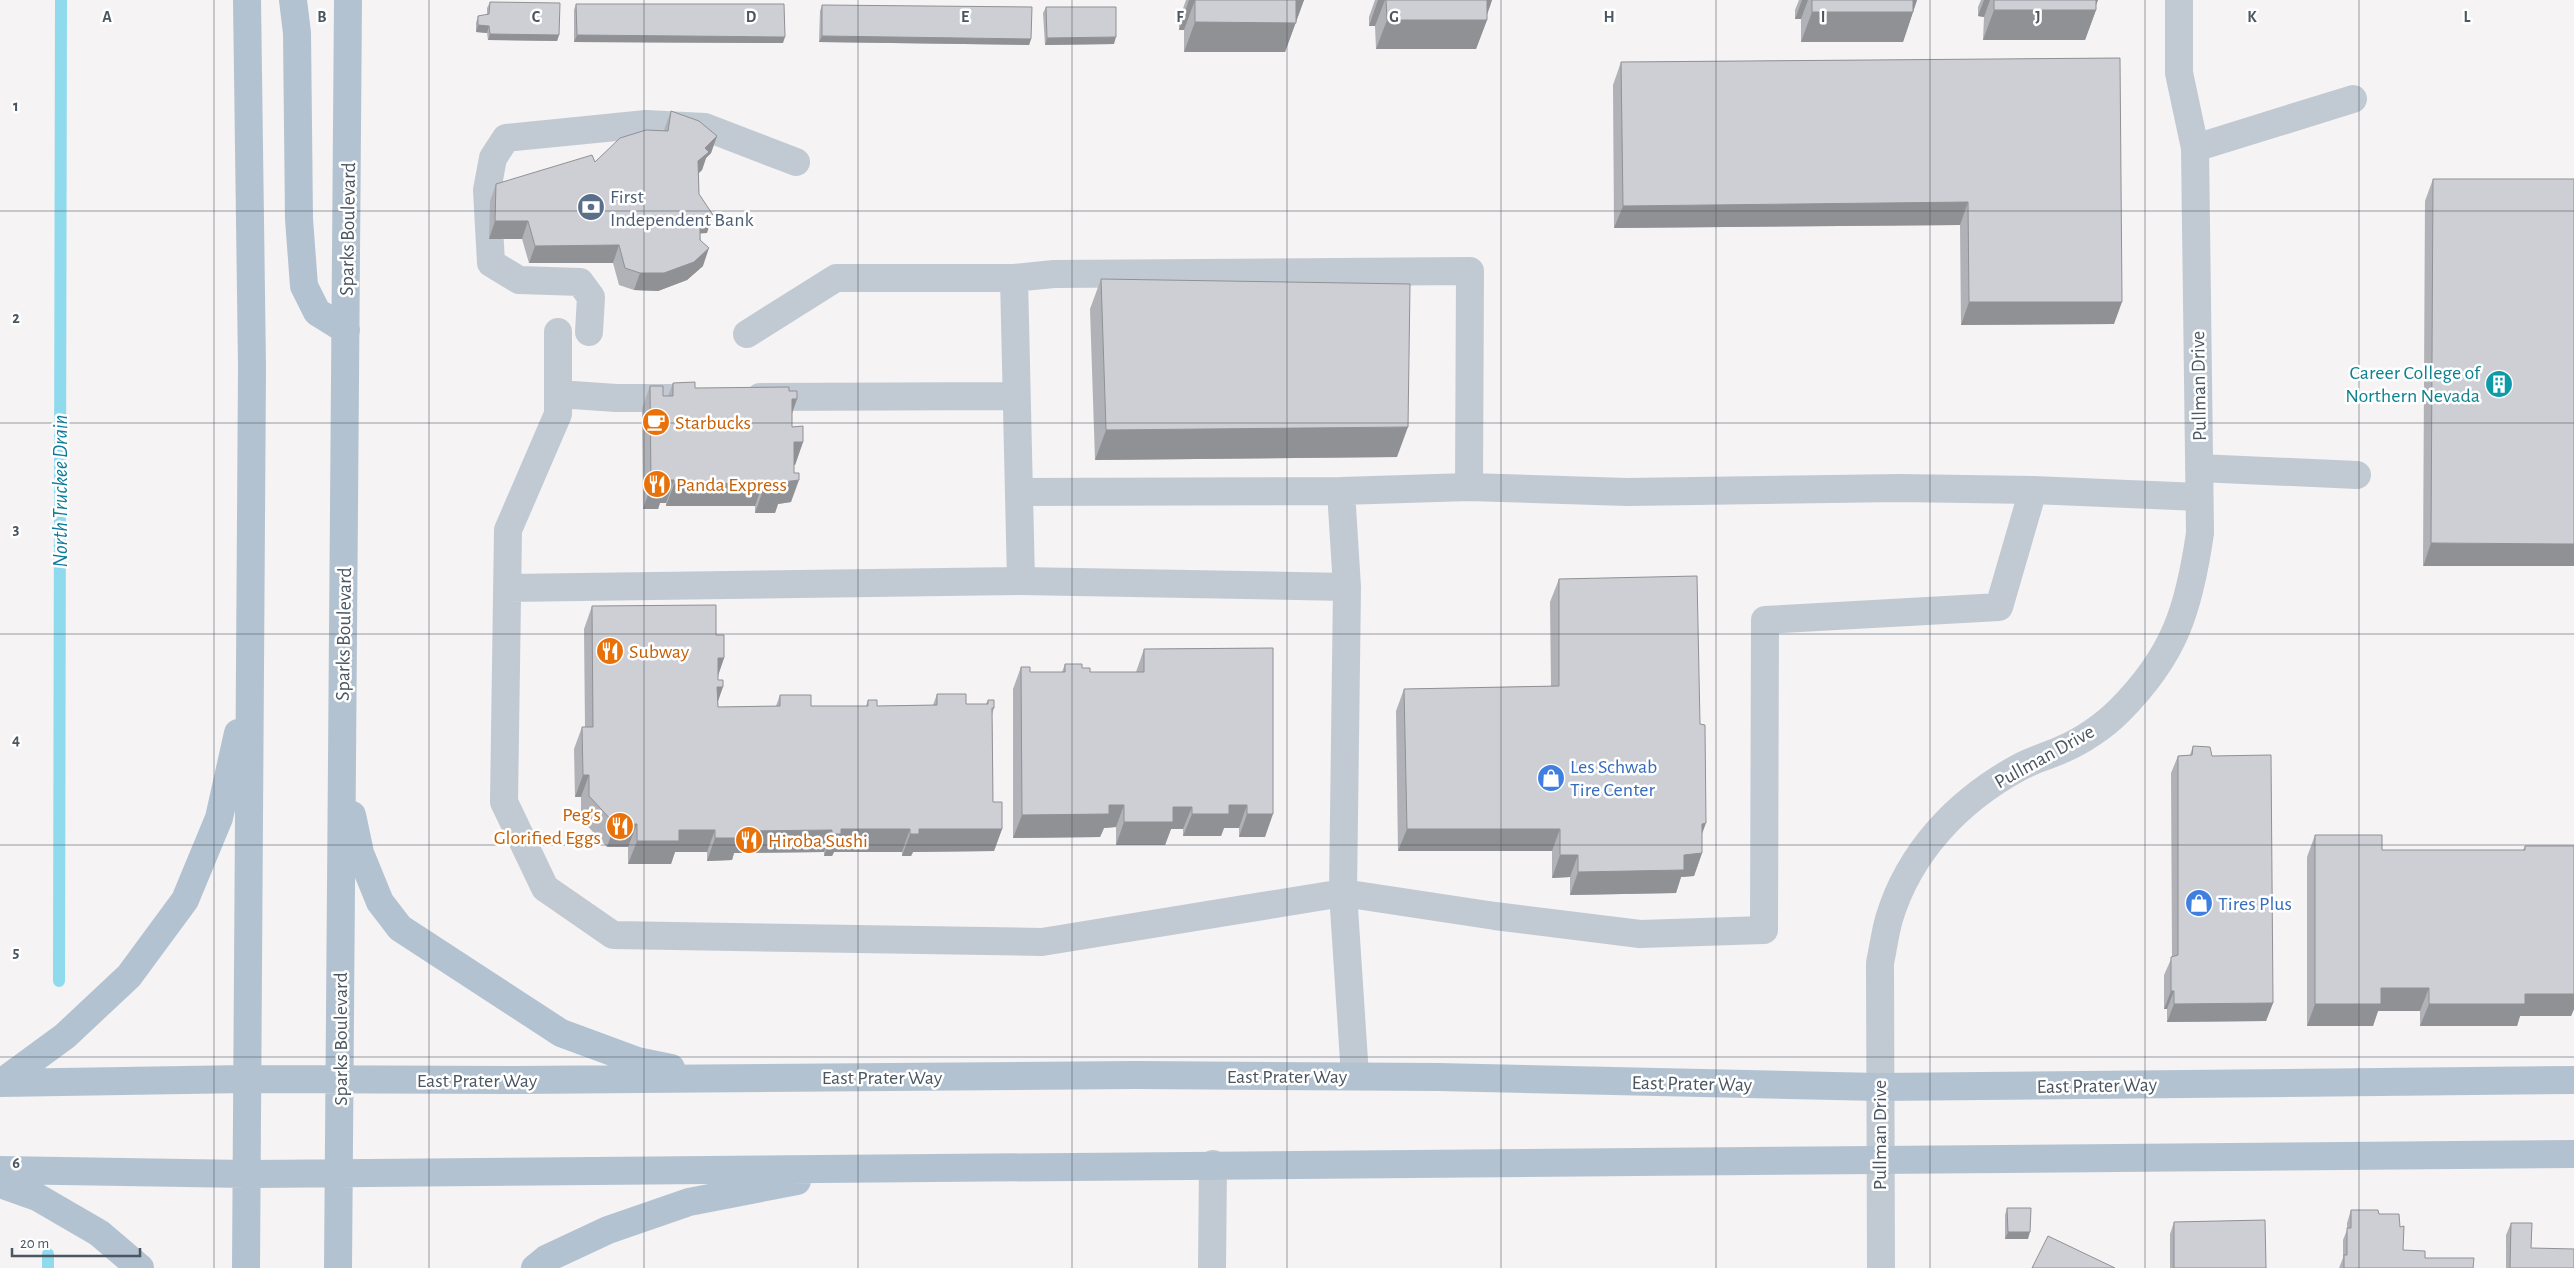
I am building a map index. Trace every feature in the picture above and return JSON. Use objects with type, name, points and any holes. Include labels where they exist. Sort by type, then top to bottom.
[{"type":"main road","points":[[246,1268],[252,367],[248,0]]},
{"type":"main road","points":[[293,0],[297,32],[299,219],[304,286],[317,312],[346,330]]},
{"type":"main road","name":"Sparks Boulevard","points":[[338,1268],[348,0]]},
{"type":"main road","points":[[0,1083],[65,1036],[129,976],[185,900],[219,818],[250,678]]},
{"type":"main road","points":[[341,767],[360,853],[380,902],[400,928],[561,1033],[637,1061],[726,1078]]},
{"type":"main road","name":"East Prater Way","points":[[0,1083],[246,1079],[1126,1075],[1355,1076],[1879,1087],[2574,1080]]},
{"type":"main road","points":[[0,1170],[246,1174],[1213,1164],[2574,1154]]},
{"type":"main road","points":[[535,1268],[546,1259],[608,1230],[689,1202],[864,1168]]},
{"type":"main road","points":[[0,1184],[37,1197],[99,1233],[140,1268]]},
{"type":"street","name":"Pullman Drive","points":[[1880,1268],[1880,963],[1889,919],[1907,875],[1936,831],[1970,798],[2018,768],[2064,749],[2118,712],[2152,674],[2178,629],[2192,584],[2200,533],[2195,148],[2179,73],[2179,0]]},
{"type":"street","points":[[2195,148],[2353,99]]},
{"type":"street","points":[[589,332],[591,297],[580,282],[518,280],[491,264],[487,190],[493,158],[506,138],[646,124],[705,127],[796,162]]},
{"type":"street","points":[[746,334],[836,278],[1014,278],[1054,274],[1470,271],[1469,487]]},
{"type":"street","points":[[1014,278],[1021,581]]},
{"type":"street","points":[[558,332],[558,414],[508,530],[504,802],[545,888],[613,935],[1042,942],[1343,893],[1495,916],[1640,934],[1764,930],[1765,620],[1999,607],[2033,490]]},
{"type":"street","points":[[558,394],[616,398],[706,398]]},
{"type":"street","points":[[736,398],[1016,396]]},
{"type":"street","points":[[2199,468],[2358,475]]},
{"type":"street","points":[[1019,492],[1342,491],[1469,487],[1628,492],[1899,488],[2033,490],[2200,497]]},
{"type":"street","points":[[1342,491],[1347,587],[1343,893],[1355,1076]]},
{"type":"street","points":[[507,588],[1021,581],[1347,587]]},
{"type":"street","points":[[1212,1268],[1213,1164]]},
{"type":"building","points":[[1195,0],[1296,0],[1296,23],[1195,22]]},
{"type":"building","points":[[1386,0],[1487,0],[1487,20],[1387,20]]},
{"type":"building","points":[[1812,0],[1913,0],[1913,12],[1812,12]]},
{"type":"building","points":[[1994,0],[2096,0],[2096,10],[1994,10]]},
{"type":"building","points":[[490,2],[560,3],[559,35],[490,34],[489,26],[478,25],[478,16],[489,14]]},
{"type":"building","points":[[576,4],[784,4],[785,37],[577,35]]},
{"type":"building","points":[[822,5],[1032,7],[1031,39],[822,36]]},
{"type":"building","points":[[1046,7],[1116,7],[1116,37],[1047,38]]},
{"type":"building","points":[[2120,58],[2122,302],[1969,302],[1968,202],[1623,206],[1621,62]]},
{"type":"building","name":"First Independent Bank","points":[[671,111],[699,121],[717,136],[705,148],[709,152],[698,161],[699,194],[713,215],[700,216],[700,240],[709,248],[694,262],[664,273],[640,273],[625,268],[619,245],[535,246],[528,221],[495,221],[496,184],[592,155],[595,162],[620,138],[646,130],[668,131]]},
{"type":"building","name":"Career College of Northern Nevada","points":[[2433,179],[2574,179],[2574,544],[2431,543]]},
{"type":"building","points":[[1101,279],[1410,284],[1408,427],[1106,430]]},
{"type":"building","points":[[695,382],[695,388],[789,387],[789,391],[797,391],[797,399],[792,399],[792,427],[803,426],[803,442],[794,442],[794,473],[799,473],[799,480],[783,482],[783,490],[763,490],[763,483],[674,484],[674,480],[666,480],[666,486],[651,486],[650,386],[663,386],[663,396],[673,396],[673,383]]},
{"type":"building","points":[[1697,576],[1700,724],[1705,725],[1706,823],[1702,824],[1702,853],[1684,855],[1684,870],[1578,872],[1578,855],[1560,855],[1560,829],[1407,829],[1404,689],[1559,686],[1559,579]]},
{"type":"building","points":[[716,605],[716,635],[724,635],[724,658],[718,658],[718,680],[723,680],[723,687],[717,687],[718,707],[780,706],[780,695],[811,695],[811,706],[868,706],[868,700],[877,700],[877,706],[937,705],[937,694],[966,694],[966,704],[988,704],[988,700],[994,700],[994,708],[992,708],[993,802],[1002,802],[1002,829],[919,829],[919,834],[910,834],[910,829],[841,829],[841,834],[832,834],[832,830],[740,831],[740,838],[715,838],[715,830],[679,830],[679,841],[637,841],[637,824],[615,824],[589,796],[589,775],[583,775],[582,727],[593,727],[592,606]]},
{"type":"building","points":[[1273,648],[1273,814],[1247,814],[1247,805],[1229,805],[1229,814],[1192,814],[1192,807],[1173,807],[1173,822],[1124,822],[1124,805],[1109,805],[1109,814],[1022,815],[1021,667],[1030,667],[1030,672],[1065,672],[1065,664],[1082,664],[1082,668],[1090,668],[1090,672],[1144,672],[1144,649]]},
{"type":"building","points":[[2193,746],[2210,747],[2212,756],[2271,755],[2273,1003],[2174,1004],[2174,991],[2171,991],[2171,957],[2178,955],[2178,756],[2192,755]]},
{"type":"building","points":[[2315,835],[2382,835],[2382,850],[2525,850],[2525,846],[2574,846],[2574,994],[2525,994],[2525,1004],[2429,1004],[2429,988],[2381,988],[2381,1004],[2315,1004]]},
{"type":"building","points":[[2007,1208],[2031,1208],[2030,1232],[2008,1232]]},
{"type":"building","points":[[2351,1210],[2378,1210],[2379,1214],[2399,1214],[2400,1227],[2404,1226],[2403,1250],[2425,1251],[2425,1258],[2474,1258],[2473,1268],[2344,1268],[2344,1255],[2347,1255],[2347,1228],[2351,1228]]},
{"type":"building","points":[[2265,1220],[2266,1268],[2174,1268],[2174,1222]]},
{"type":"building","points":[[2511,1223],[2532,1223],[2531,1248],[2574,1249],[2574,1268],[2510,1268]]},
{"type":"building","points":[[2048,1236],[2115,1268],[2032,1268]]},
{"type":"waterway","name":"North Truckee Drain","points":[[59,981],[61,0]]},
{"type":"waterway","name":"North Truckee Drain","points":[[48,1254],[48,1268]]},
{"type":"place","name":"First Independent Bank","points":[[591,207]]},
{"type":"place","name":"Career College of Northern Nevada","points":[[2499,384]]},
{"type":"place","name":"Starbucks","points":[[656,422]]},
{"type":"place","name":"Panda Express","points":[[657,484]]},
{"type":"place","name":"Subway","points":[[610,651]]},
{"type":"place","name":"Les Schwab Tire Center","points":[[1551,778]]},
{"type":"place","name":"Peg's Glorified Eggs","points":[[620,826]]},
{"type":"place","name":"Hiroba Sushi","points":[[749,840]]},
{"type":"place","name":"Tires Plus","points":[[2199,903]]}]
